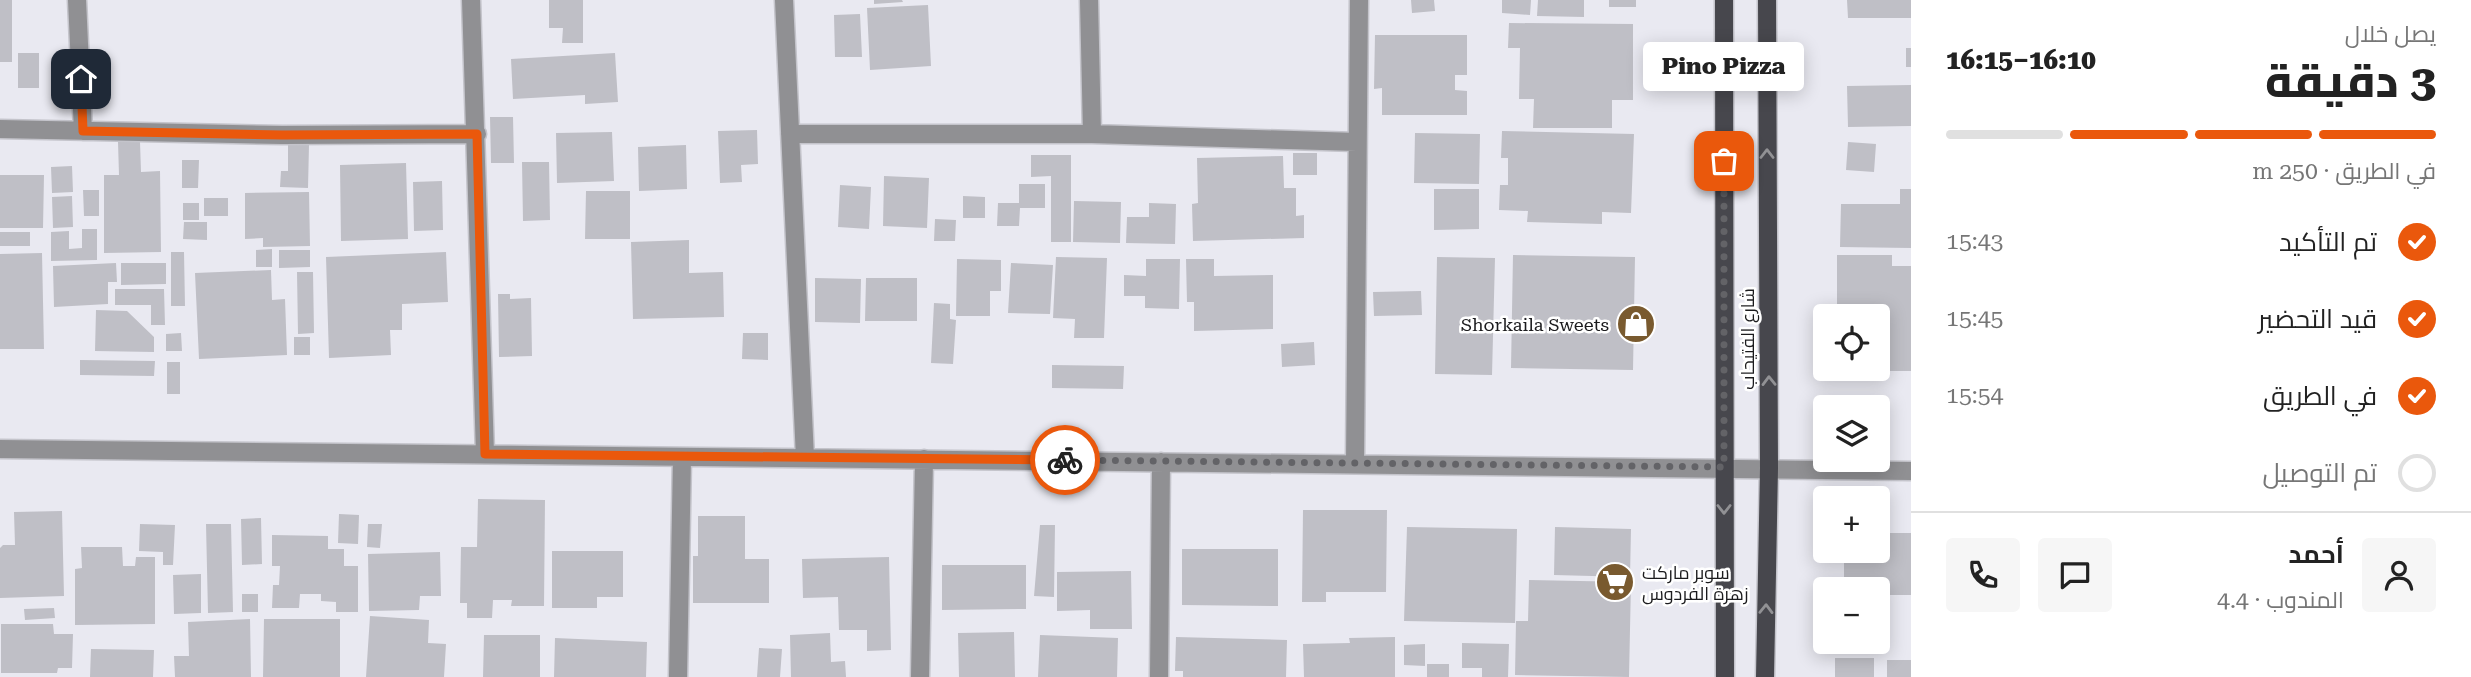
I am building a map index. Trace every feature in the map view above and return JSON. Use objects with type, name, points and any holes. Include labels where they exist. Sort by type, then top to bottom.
[{"type":"main road","name":"شارع الفتيحاب","points":[[1724,0],[1725,677]]},
{"type":"main road","name":"شارع الفتيحاب","points":[[1765,677],[1769,468],[1767,0]]},
{"type":"street","points":[[78,0],[83,131]]},
{"type":"street","points":[[471,0],[485,454]]},
{"type":"street","points":[[784,0],[805,458]]},
{"type":"street","points":[[1089,0],[1092,134]]},
{"type":"street","points":[[1355,463],[1359,0]]},
{"type":"street","points":[[0,129],[282,135],[477,134]]},
{"type":"street","points":[[790,134],[1092,134],[1357,142]]},
{"type":"street","points":[[0,449],[1911,471]]},
{"type":"street","points":[[678,677],[682,457]]},
{"type":"street","points":[[920,677],[924,459]]},
{"type":"street","points":[[1159,677],[1161,462]]},
{"type":"building","points":[[0,0],[12,0],[12,62],[0,62]]},
{"type":"building","points":[[549,0],[583,0],[583,43],[562,43],[563,28],[549,28]]},
{"type":"building","points":[[874,0],[902,0],[903,2],[874,4]]},
{"type":"building","points":[[1411,0],[1434,0],[1435,11],[1412,13]]},
{"type":"building","points":[[1502,0],[1531,0],[1530,15],[1502,13]]},
{"type":"building","points":[[1538,0],[1584,0],[1584,17],[1537,16]]},
{"type":"building","points":[[1609,0],[1636,0],[1636,7],[1609,7]]},
{"type":"building","points":[[1847,0],[1911,0],[1911,18],[1848,18]]},
{"type":"building","points":[[928,5],[931,66],[870,70],[867,8]]},
{"type":"building","points":[[860,14],[862,57],[835,57],[834,15]]},
{"type":"building","points":[[1509,23],[1633,24],[1633,100],[1612,100],[1612,128],[1533,128],[1534,99],[1519,99],[1520,48],[1508,48]]},
{"type":"building","points":[[1375,35],[1467,35],[1467,75],[1455,75],[1455,90],[1467,91],[1467,115],[1382,115],[1382,88],[1374,89]]},
{"type":"building","points":[[1906,48],[1911,48],[1911,67],[1906,67]]},
{"type":"building","points":[[18,53],[39,53],[39,88],[18,88]]},
{"type":"building","points":[[615,53],[618,102],[585,104],[585,95],[513,99],[511,59]]},
{"type":"building","points":[[1911,85],[1911,126],[1848,127],[1847,86]]},
{"type":"building","points":[[490,117],[513,117],[514,163],[491,163]]},
{"type":"building","points":[[757,130],[758,164],[741,165],[742,182],[720,183],[718,131]]},
{"type":"building","points":[[1502,131],[1634,134],[1631,213],[1602,212],[1602,224],[1527,222],[1528,211],[1499,210],[1500,185],[1508,185],[1508,158],[1501,158]]},
{"type":"building","points":[[612,132],[614,181],[557,183],[556,133]]},
{"type":"building","points":[[1415,133],[1480,134],[1479,184],[1414,183]]},
{"type":"building","points":[[118,142],[140,142],[141,172],[160,171],[161,252],[104,253],[104,175],[119,175]]},
{"type":"building","points":[[1848,142],[1876,144],[1874,172],[1846,170]]},
{"type":"building","points":[[288,145],[309,145],[308,188],[280,187],[281,171],[288,171]]},
{"type":"building","points":[[686,145],[687,189],[639,191],[638,147]]},
{"type":"building","points":[[1293,153],[1317,153],[1317,175],[1293,175]]},
{"type":"building","points":[[1031,155],[1071,155],[1071,242],[1051,242],[1051,176],[1031,177]]},
{"type":"building","points":[[1283,156],[1284,188],[1296,188],[1296,216],[1304,215],[1304,238],[1193,241],[1192,204],[1198,203],[1197,158]]},
{"type":"building","points":[[182,160],[199,160],[198,188],[182,188]]},
{"type":"building","points":[[522,162],[549,162],[550,220],[523,221]]},
{"type":"building","points":[[406,163],[408,239],[341,241],[340,165]]},
{"type":"building","points":[[72,166],[73,192],[52,193],[51,167]]},
{"type":"building","points":[[0,175],[44,175],[43,228],[0,228]]},
{"type":"building","points":[[884,176],[929,178],[927,228],[883,226]]},
{"type":"building","points":[[442,181],[443,230],[414,231],[413,182]]},
{"type":"building","points":[[1019,184],[1045,184],[1045,208],[1020,208],[1019,226],[997,226],[998,203],[1019,203]]},
{"type":"building","points":[[840,185],[871,187],[869,229],[838,227]]},
{"type":"building","points":[[1434,189],[1479,189],[1479,229],[1434,230]]},
{"type":"building","points":[[1900,189],[1911,189],[1911,248],[1840,247],[1841,204],[1900,204]]},
{"type":"building","points":[[83,190],[99,190],[99,216],[84,216]]},
{"type":"building","points":[[586,191],[630,191],[630,239],[585,239]]},
{"type":"building","points":[[309,192],[310,246],[263,247],[263,238],[245,239],[245,193]]},
{"type":"building","points":[[72,196],[73,227],[53,228],[52,197]]},
{"type":"building","points":[[963,196],[985,197],[985,218],[963,218]]},
{"type":"building","points":[[204,198],[228,198],[228,216],[204,216]]},
{"type":"building","points":[[1074,201],[1121,202],[1120,243],[1073,242]]},
{"type":"building","points":[[183,203],[199,203],[199,220],[183,220]]},
{"type":"building","points":[[1149,203],[1176,204],[1175,244],[1126,243],[1127,217],[1149,217]]},
{"type":"building","points":[[935,219],[956,220],[955,241],[934,241]]},
{"type":"building","points":[[184,222],[207,222],[207,240],[183,239]]},
{"type":"building","points":[[82,229],[97,229],[97,260],[51,261],[51,232],[69,231],[69,249],[82,248]]},
{"type":"building","points":[[0,232],[30,232],[30,246],[0,246]]},
{"type":"building","points":[[689,240],[689,273],[723,272],[724,317],[633,319],[631,242]]},
{"type":"building","points":[[272,249],[272,267],[256,267],[256,250]]},
{"type":"building","points":[[279,250],[310,250],[310,267],[279,268]]},
{"type":"building","points":[[171,252],[184,252],[185,306],[171,306]]},
{"type":"building","points":[[446,252],[448,302],[402,304],[402,330],[390,330],[391,355],[329,358],[326,257]]},
{"type":"building","points":[[42,253],[44,349],[0,349],[0,254]]},
{"type":"building","points":[[1513,255],[1635,257],[1633,370],[1511,368]]},
{"type":"building","points":[[1837,255],[1892,255],[1892,266],[1911,266],[1911,371],[1890,371],[1890,304],[1837,304]]},
{"type":"building","points":[[1056,257],[1107,258],[1104,338],[1074,338],[1075,319],[1053,318]]},
{"type":"building","points":[[1437,257],[1495,258],[1492,375],[1435,374]]},
{"type":"building","points":[[957,259],[1001,260],[1001,291],[990,291],[990,316],[956,316]]},
{"type":"building","points":[[1146,259],[1180,259],[1179,309],[1145,308],[1145,296],[1124,296],[1124,275],[1146,276]]},
{"type":"building","points":[[1186,259],[1214,259],[1214,276],[1273,275],[1273,329],[1194,331],[1194,302],[1187,302]]},
{"type":"building","points":[[116,263],[117,282],[108,282],[108,304],[54,307],[53,266]]},
{"type":"building","points":[[121,263],[166,263],[166,284],[121,285]]},
{"type":"building","points":[[1011,263],[1053,265],[1050,314],[1008,313]]},
{"type":"building","points":[[271,270],[272,300],[285,299],[287,355],[199,359],[195,273]]},
{"type":"building","points":[[297,272],[313,272],[314,333],[298,334]]},
{"type":"building","points":[[815,278],[861,279],[860,323],[815,322]]},
{"type":"building","points":[[866,278],[917,278],[917,321],[865,321]]},
{"type":"building","points":[[115,289],[164,289],[165,325],[151,325],[151,305],[115,305]]},
{"type":"building","points":[[1421,291],[1422,315],[1374,316],[1373,292]]},
{"type":"building","points":[[498,294],[510,294],[510,299],[531,298],[532,356],[499,357]]},
{"type":"building","points":[[934,303],[950,304],[950,319],[956,320],[953,364],[931,363]]},
{"type":"building","points":[[96,310],[127,311],[154,337],[154,352],[95,351]]},
{"type":"building","points":[[181,333],[182,351],[166,351],[166,334]]},
{"type":"building","points":[[743,333],[768,333],[768,360],[742,359]]},
{"type":"building","points":[[294,337],[310,337],[310,355],[294,355]]},
{"type":"building","points":[[1314,342],[1315,365],[1282,367],[1281,344]]},
{"type":"building","points":[[80,360],[155,361],[154,376],[80,375]]},
{"type":"building","points":[[167,362],[180,362],[180,394],[167,394]]},
{"type":"building","points":[[1052,365],[1124,366],[1123,389],[1052,388]]},
{"type":"building","points":[[478,499],[545,500],[544,606],[511,606],[512,600],[493,600],[492,618],[467,618],[467,603],[460,603],[461,547],[477,547]]},
{"type":"building","points":[[1303,510],[1387,510],[1386,592],[1326,592],[1326,602],[1302,602]]},
{"type":"building","points":[[62,511],[64,596],[0,598],[0,548],[3,545],[15,545],[14,512]]},
{"type":"building","points":[[339,514],[359,515],[358,544],[338,543]]},
{"type":"building","points":[[698,516],[745,516],[745,559],[769,559],[769,603],[693,603],[693,556],[698,556]]},
{"type":"building","points":[[261,518],[262,564],[242,565],[241,519]]},
{"type":"building","points":[[140,524],[175,525],[173,565],[163,565],[163,552],[139,551]]},
{"type":"building","points":[[206,524],[231,524],[233,612],[208,613]]},
{"type":"building","points":[[368,524],[382,524],[380,548],[367,547]]},
{"type":"building","points":[[1040,525],[1055,525],[1054,597],[1034,596]]},
{"type":"building","points":[[1407,527],[1517,529],[1515,623],[1404,621]]},
{"type":"building","points":[[1555,527],[1631,529],[1630,577],[1554,575]]},
{"type":"building","points":[[1890,533],[1911,533],[1911,595],[1890,595],[1890,577],[1844,577],[1844,563],[1890,563]]},
{"type":"building","points":[[272,535],[328,536],[328,549],[344,549],[344,566],[358,566],[358,612],[336,612],[336,602],[321,601],[321,594],[300,594],[299,608],[272,608],[273,585],[279,585],[280,566],[272,566]]},
{"type":"building","points":[[81,547],[122,547],[123,566],[135,566],[136,557],[155,557],[155,624],[75,625],[75,569],[82,568]]},
{"type":"building","points":[[1182,549],[1278,549],[1278,606],[1182,605]]},
{"type":"building","points":[[552,551],[623,551],[623,597],[597,597],[597,608],[552,608]]},
{"type":"building","points":[[440,552],[441,596],[420,596],[419,610],[369,611],[368,554]]},
{"type":"building","points":[[889,557],[891,650],[867,651],[867,630],[839,630],[838,597],[803,598],[802,559]]},
{"type":"building","points":[[942,565],[1026,565],[1026,609],[942,610]]},
{"type":"building","points":[[1131,571],[1132,629],[1090,629],[1090,610],[1057,611],[1057,572]]},
{"type":"building","points":[[201,574],[201,613],[174,614],[173,575]]},
{"type":"building","points":[[1529,580],[1631,582],[1629,677],[1515,675],[1516,621],[1528,621]]},
{"type":"building","points":[[242,594],[258,594],[258,612],[242,612]]},
{"type":"building","points":[[54,608],[55,618],[25,620],[24,609]]},
{"type":"building","points":[[370,616],[429,620],[428,643],[446,644],[444,677],[366,677]]},
{"type":"building","points":[[250,619],[251,677],[175,677],[174,656],[189,656],[188,622]]},
{"type":"building","points":[[264,619],[340,619],[340,677],[263,677]]},
{"type":"building","points":[[1,624],[53,624],[54,634],[73,634],[72,668],[58,668],[57,673],[1,673]]},
{"type":"building","points":[[1014,632],[1015,677],[959,677],[958,633]]},
{"type":"building","points":[[830,633],[831,662],[845,661],[846,677],[791,677],[790,635]]},
{"type":"building","points":[[484,635],[540,635],[540,677],[483,677]]},
{"type":"building","points":[[1040,635],[1118,638],[1117,677],[1038,677]]},
{"type":"building","points":[[1176,637],[1287,640],[1286,677],[1183,677],[1183,671],[1175,671]]},
{"type":"building","points":[[1395,637],[1395,677],[1304,677],[1303,644],[1350,643],[1349,638]]},
{"type":"building","points":[[555,638],[647,642],[646,677],[554,677]]},
{"type":"building","points":[[1462,643],[1509,644],[1508,677],[1482,677],[1482,668],[1462,668]]},
{"type":"building","points":[[1425,644],[1425,666],[1404,665],[1404,645]]},
{"type":"building","points":[[759,648],[782,649],[780,677],[757,677]]},
{"type":"building","points":[[91,649],[154,650],[153,677],[90,677]]},
{"type":"building","points":[[1835,658],[1874,658],[1874,677],[1835,677]]},
{"type":"building","points":[[1887,660],[1911,660],[1911,677],[1887,677]]},
{"type":"building","points":[[1427,664],[1449,664],[1449,677],[1427,677]]},
{"type":"way so far","points":[[1065,460],[1724,467],[1724,161]]},
{"type":"place","name":"Pino Pizza","points":[[1724,161]]},
{"type":"place","name":"Shorkaila Sweets","points":[[1636,324]]},
{"type":"place","name":"سوبر ماركت زهرة الفردوس","points":[[1615,582]]},
{"type":"route","points":[[81,79],[83,131],[282,135],[477,134],[485,454],[1065,460]]}]
